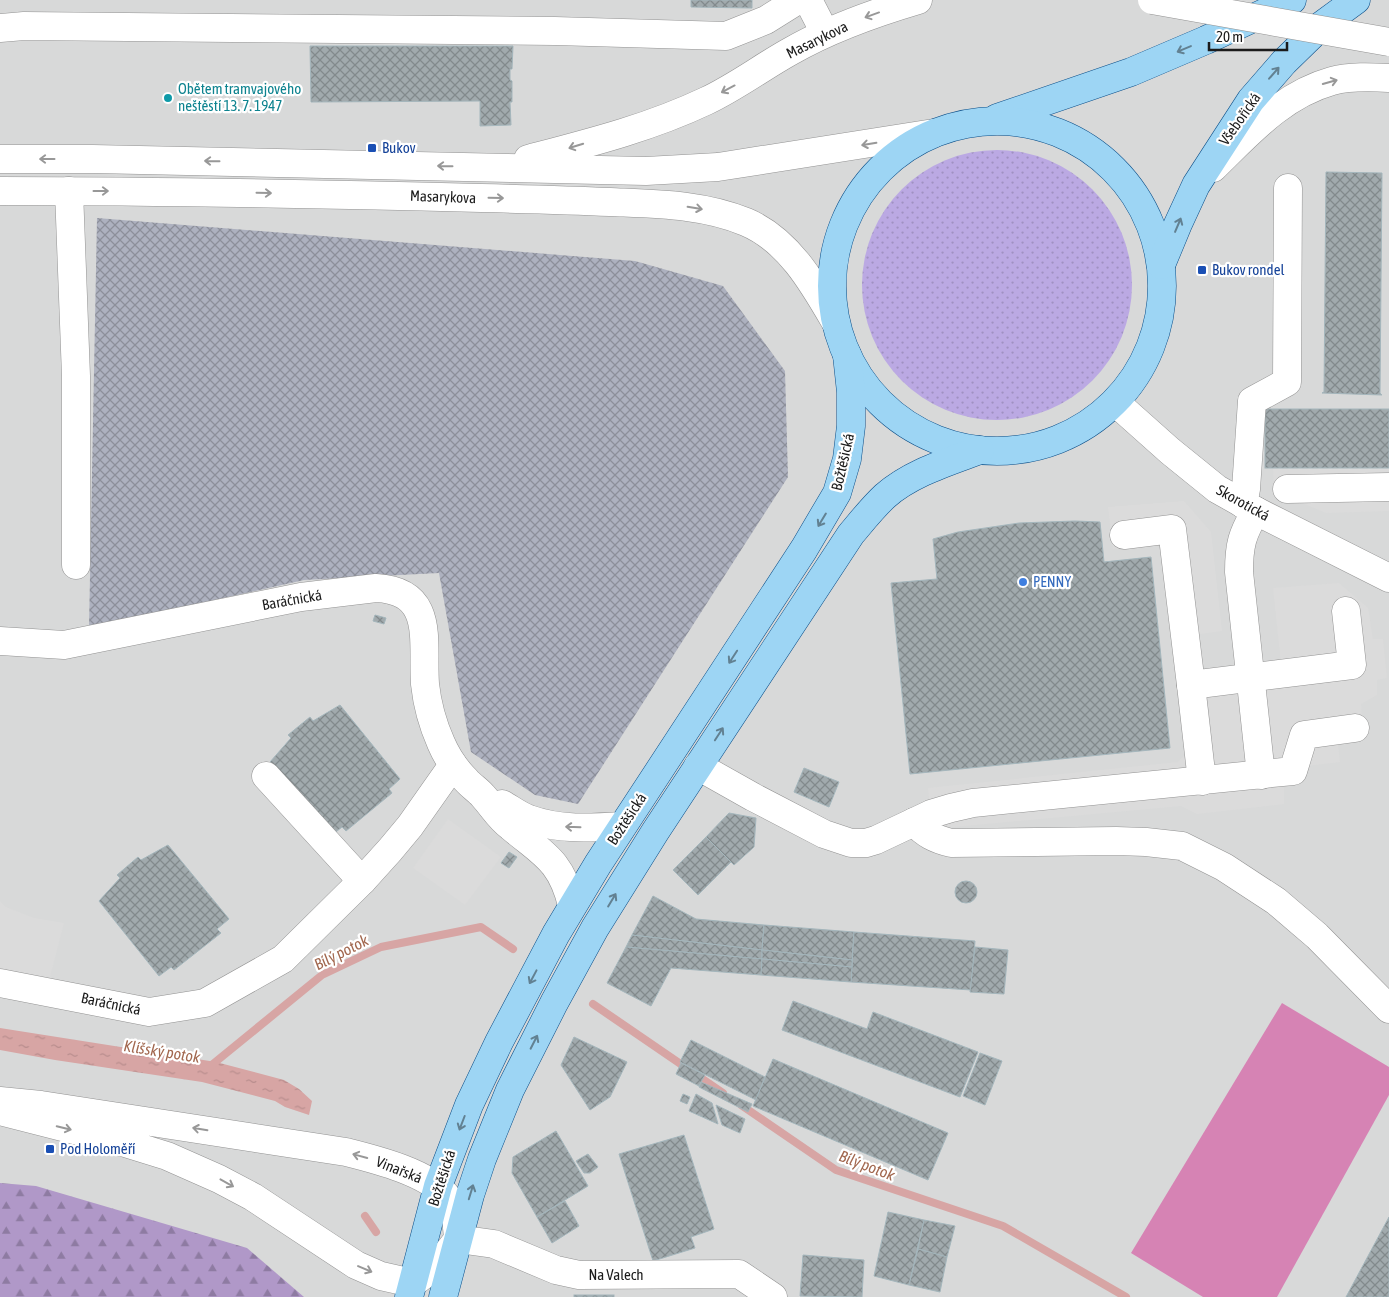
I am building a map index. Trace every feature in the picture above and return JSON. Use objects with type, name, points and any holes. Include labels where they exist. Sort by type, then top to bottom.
[{"type":"main road","points":[[986,121],[1010,121],[1030,124],[1057,132],[1091,150],[1112,167],[1130,187],[1145,212],[1154,235],[1161,265],[1163,288],[1160,316],[1145,359],[1134,379],[1114,402],[1089,423],[1054,441],[1011,450],[980,450],[952,445],[927,436],[904,423],[880,403],[869,390],[847,355],[836,323],[832,287],[834,261],[840,235],[850,213],[865,188],[885,165],[911,146],[934,134],[986,121],[1131,72],[1292,0]]},
{"type":"main road","name":"Všebořická","points":[[1161,265],[1196,185],[1251,100],[1284,62],[1322,25],[1356,0]]},
{"type":"main road","name":"Božtěšická","points":[[410,1290],[438,1186],[473,1096],[499,1042],[572,904],[804,549],[837,493],[847,459],[851,426],[851,392],[847,355]]},
{"type":"main road","name":"Božtěšická","points":[[443,1297],[482,1159],[504,1104],[528,1053],[595,928],[655,832],[851,534],[886,495],[906,482],[980,450]]},
{"type":"street","points":[[0,28],[24,26],[545,30],[726,36],[766,20],[798,0]]},
{"type":"street","points":[[808,0],[825,34]]},
{"type":"street","name":"Masarykova","points":[[493,168],[575,147],[672,116],[706,101],[791,51],[825,34],[872,14],[918,0]]},
{"type":"street","points":[[1152,0],[1389,42]]},
{"type":"street","points":[[1196,185],[1268,114],[1296,95],[1333,80],[1366,77],[1389,78]]},
{"type":"street","name":"Masarykova","points":[[0,159],[93,159],[646,171],[718,167],[934,134]]},
{"type":"street","points":[[1261,775],[1239,572],[1239,555],[1240,543],[1250,508],[1246,489],[1252,401],[1287,382],[1288,188]]},
{"type":"street","name":"Masarykova","points":[[0,191],[217,192],[520,198],[646,203],[710,210],[748,222],[774,240],[797,262],[814,285],[836,323]]},
{"type":"street","points":[[69,191],[76,376],[76,565]]},
{"type":"street","name":"Skorotická","points":[[1114,402],[1217,489],[1250,508],[1389,578]]},
{"type":"street","points":[[1288,489],[1389,487]]},
{"type":"street","points":[[1124,535],[1172,529],[1202,781]]},
{"type":"street","name":"Baráčnická","points":[[0,641],[64,645],[301,597],[376,588],[396,590],[412,601],[422,620],[427,696],[440,741],[453,765],[483,795],[501,818],[554,862],[566,882],[572,904]]},
{"type":"street","points":[[1191,685],[1352,665],[1346,611]]},
{"type":"street","points":[[698,766],[753,798],[840,840],[851,843],[866,843],[892,834],[914,822],[944,810],[973,803],[1293,771],[1304,735],[1355,728]]},
{"type":"street","name":"Baráčnická","points":[[0,983],[149,1012],[205,1003],[283,959],[362,881],[410,826],[453,765]]},
{"type":"street","points":[[266,776],[362,881]]},
{"type":"street","name":"Baráčnická","points":[[483,795],[528,819],[540,823],[566,827],[622,826]]},
{"type":"street","points":[[914,822],[924,833],[950,843],[1116,841],[1182,846],[1224,867],[1276,901],[1317,936],[1389,1008]]},
{"type":"street","name":"Vinařská","points":[[0,1101],[41,1105],[346,1152],[383,1162],[438,1186],[449,1199],[456,1216],[458,1239]]},
{"type":"street","points":[[0,1111],[125,1143],[220,1179],[253,1197],[356,1265],[410,1290],[445,1258],[458,1239]]},
{"type":"street","name":"Na Valech","points":[[458,1239],[494,1244],[556,1270],[579,1275],[739,1274],[773,1297]]},
{"type":"shaded area","points":[[0,0],[1389,0],[1389,1297],[0,1297]]},
{"type":"shaded area","points":[[997,150],[1036,156],[1060,166],[1072,173],[1092,190],[1109,210],[1116,222],[1126,246],[1132,285],[1126,324],[1116,348],[1109,360],[1092,380],[1072,397],[1060,404],[1036,414],[997,420],[958,414],[934,404],[922,397],[902,380],[885,360],[878,348],[868,324],[862,285],[868,246],[878,222],[885,210],[902,190],[922,173],[934,166],[958,156]]},
{"type":"shaded area","points":[[97,218],[635,261],[723,286],[785,371],[788,477],[578,804],[535,795],[471,752],[439,573],[304,580],[89,628]]},
{"type":"shaded area","points":[[1273,468],[1389,468],[1389,511],[1326,513],[1274,491]]},
{"type":"shaded area","points":[[1184,501],[1211,532],[1222,631],[1185,636],[1191,685],[1282,673],[1273,588],[1339,583],[1368,608],[1373,639],[1383,639],[1387,678],[1377,680],[1377,695],[1361,704],[1364,740],[1338,745],[1340,762],[1306,766],[1284,784],[1284,804],[1197,814],[1181,806],[932,829],[928,788],[1178,762],[1185,754],[1160,543],[1113,549],[1108,507]]},
{"type":"shaded area","points":[[448,819],[501,857],[465,905],[413,868]]},
{"type":"shaded area","points":[[0,901],[6,907],[34,918],[64,923],[49,981],[0,970]]},
{"type":"shaded area","points":[[1282,1003],[1389,1067],[1389,1095],[1277,1297],[1203,1297],[1131,1253]]},
{"type":"green space","points":[[0,1183],[36,1186],[247,1248],[304,1297],[0,1297]]},
{"type":"water","points":[[0,1028],[216,1062],[284,1080],[299,1089],[312,1101],[309,1115],[285,1107],[275,1101],[202,1082],[0,1050]]},
{"type":"building","points":[[691,0],[752,0],[752,8],[691,7]]},
{"type":"building","points":[[310,46],[513,46],[512,69],[510,69],[510,80],[512,81],[512,102],[510,102],[511,125],[480,126],[480,101],[311,102]]},
{"type":"building","points":[[1326,172],[1382,173],[1380,393],[1382,395],[1322,393],[1324,392]]},
{"type":"building","points":[[1265,409],[1389,409],[1389,468],[1265,468]]},
{"type":"building","points":[[1100,522],[1104,562],[1151,557],[1170,748],[910,774],[891,583],[937,579],[933,539],[958,532],[1019,523]]},
{"type":"building","points":[[375,615],[386,618],[384,624],[373,621]]},
{"type":"building","points":[[340,705],[400,779],[389,789],[392,793],[346,831],[342,827],[331,836],[270,762],[291,738],[288,735],[310,717],[313,721]]},
{"type":"building","points":[[804,768],[839,782],[829,807],[794,792]]},
{"type":"building","points":[[729,813],[756,818],[754,847],[734,865],[706,837]]},
{"type":"building","points":[[706,837],[731,862],[698,895],[673,870]]},
{"type":"building","points":[[168,845],[229,919],[217,929],[221,933],[174,970],[171,967],[159,976],[99,901],[120,878],[117,875],[138,857],[141,860]]},
{"type":"building","points":[[509,852],[517,857],[509,868],[501,863]]},
{"type":"building","points":[[966,881],[974,884],[977,892],[974,900],[966,903],[958,900],[955,892],[958,884]]},
{"type":"building","points":[[653,896],[696,919],[764,925],[762,950],[632,935]]},
{"type":"building","points":[[764,925],[854,932],[852,960],[762,950]]},
{"type":"building","points":[[854,932],[975,941],[971,990],[851,982]]},
{"type":"building","points":[[632,935],[762,950],[762,959],[626,947]]},
{"type":"building","points":[[626,947],[762,959],[761,975],[671,968],[651,1006],[607,983]]},
{"type":"building","points":[[975,947],[1008,950],[1004,994],[970,992]]},
{"type":"building","points":[[762,950],[852,960],[852,967],[762,959]]},
{"type":"building","points":[[762,959],[852,967],[851,982],[761,975]]},
{"type":"building","points":[[793,1001],[867,1029],[873,1012],[978,1052],[960,1097],[782,1030]]},
{"type":"building","points":[[574,1037],[627,1062],[610,1097],[590,1110],[561,1065]]},
{"type":"building","points":[[691,1040],[765,1077],[756,1100],[680,1062]]},
{"type":"building","points":[[980,1053],[1002,1061],[985,1105],[963,1096]]},
{"type":"building","points":[[773,1059],[948,1133],[928,1180],[753,1106]]},
{"type":"building","points":[[681,1063],[705,1075],[699,1086],[676,1074]]},
{"type":"building","points":[[701,1082],[752,1104],[748,1112],[699,1087]]},
{"type":"building","points":[[683,1094],[690,1097],[687,1104],[680,1101]]},
{"type":"building","points":[[696,1094],[712,1103],[718,1124],[689,1111]]},
{"type":"building","points":[[716,1105],[745,1119],[740,1133],[722,1125]]},
{"type":"building","points":[[556,1131],[588,1186],[537,1217],[512,1173],[513,1157]]},
{"type":"building","points":[[684,1135],[714,1229],[691,1237],[695,1248],[653,1261],[619,1154]]},
{"type":"building","points":[[588,1154],[598,1167],[590,1173],[584,1173],[576,1161]]},
{"type":"building","points":[[565,1201],[579,1226],[552,1243],[537,1217]]},
{"type":"building","points":[[888,1212],[924,1220],[909,1285],[874,1276]]},
{"type":"building","points":[[1389,1217],[1389,1297],[1346,1297]]},
{"type":"building","points":[[924,1220],[955,1226],[947,1257],[918,1249]]},
{"type":"building","points":[[918,1249],[947,1257],[940,1292],[909,1285]]},
{"type":"building","points":[[803,1255],[864,1260],[862,1297],[800,1296]]},
{"type":"building","points":[[574,1295],[614,1295],[614,1297],[574,1297]]},
{"type":"waterway","name":"Bílý potok","points":[[208,1068],[322,975],[381,947],[481,927],[513,949]]},
{"type":"waterway","name":"Bílý potok","points":[[593,1004],[723,1093]]},
{"type":"waterway","name":"Bílý potok","points":[[741,1105],[836,1170],[1003,1226],[1126,1297]]},
{"type":"waterway","name":"Klíšský potok","points":[[365,1216],[376,1232]]},
{"type":"place","name":"Obětem tramvajového neštěstí 13. 7. 1947","points":[[168,98]]},
{"type":"place","name":"Bukov","points":[[372,148]]},
{"type":"place","name":"Bukov rondel","points":[[1202,270]]},
{"type":"place","name":"PENNY","points":[[1023,582]]},
{"type":"place","name":"Pod Holoměří","points":[[50,1149]]}]
